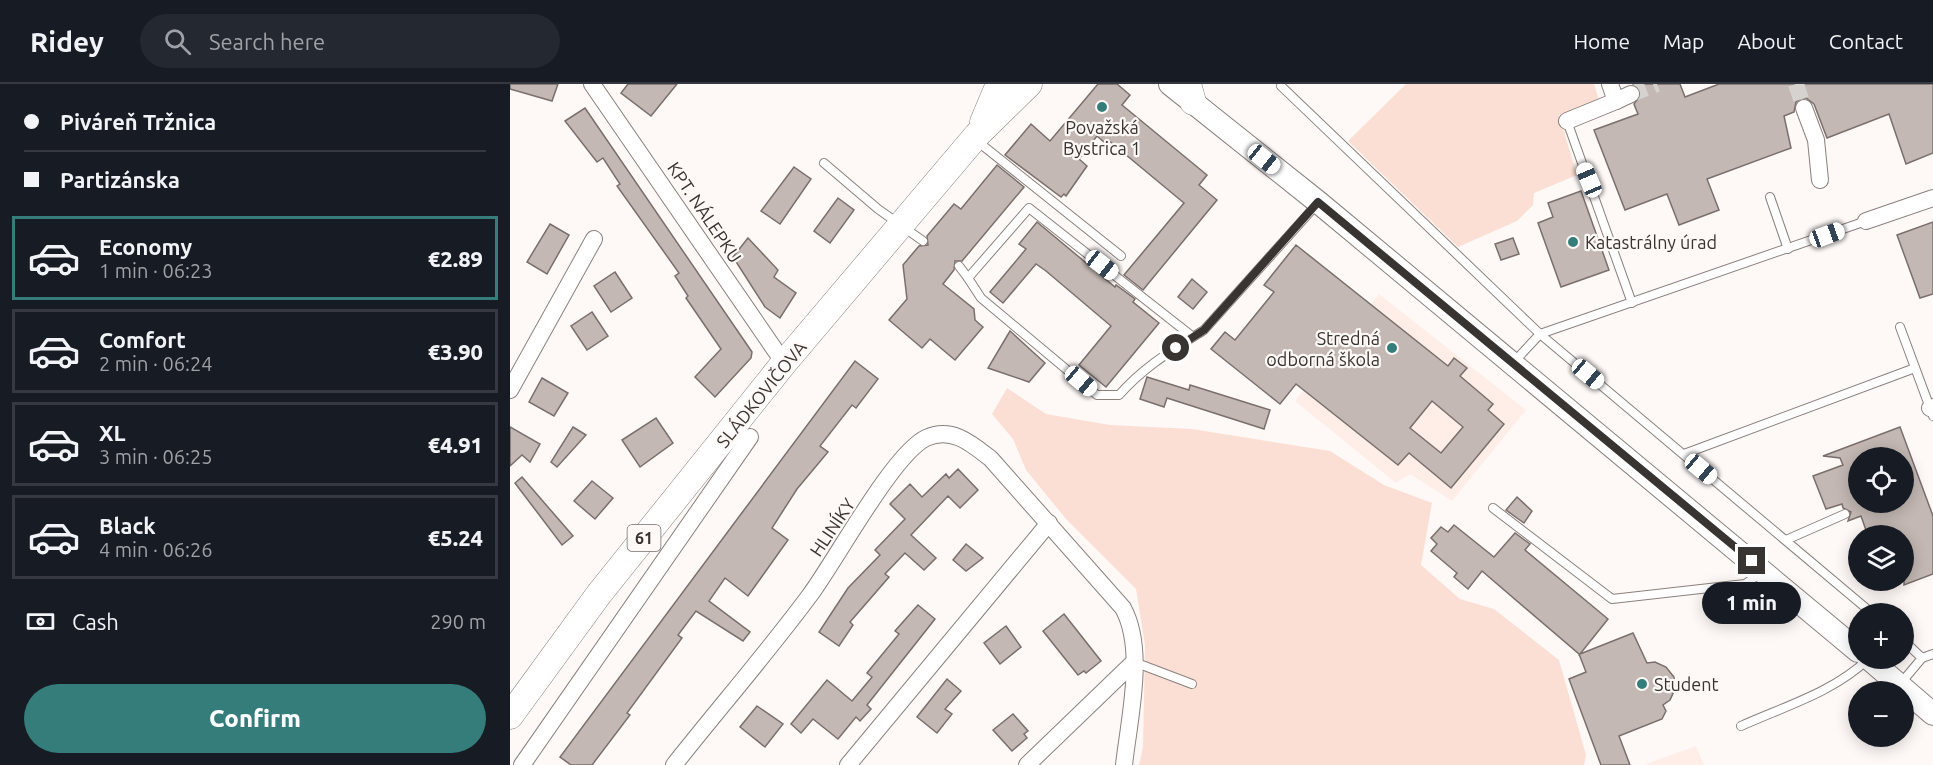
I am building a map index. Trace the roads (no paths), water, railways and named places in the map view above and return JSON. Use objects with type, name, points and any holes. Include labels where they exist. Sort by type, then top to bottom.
[{"type":"main road","points":[[976,137],[999,84]]},
{"type":"main road","name":"SLÁDKOVIČOVA","points":[[510,716],[599,594],[747,427],[784,363],[976,137],[1029,84]]},
{"type":"main road","points":[[1170,84],[1190,93],[1848,642]]},
{"type":"main road","points":[[1880,669],[1894,681]]},
{"type":"main road","points":[[1914,698],[1933,714]]},
{"type":"street","name":"KPT. NÁLEPKU","points":[[592,84],[784,363]]},
{"type":"street","points":[[1567,121],[1623,97],[1610,84]]},
{"type":"street","points":[[1804,108],[1816,140],[1820,180]]},
{"type":"street","points":[[1866,221],[1933,198]]},
{"type":"street","points":[[510,390],[594,239]]},
{"type":"street","name":"SLÁDKOVIČOVA","points":[[522,765],[747,427]]},
{"type":"street","name":"HLINÍKY","points":[[674,765],[811,593],[901,460],[926,438],[938,434],[966,439],[991,459],[1123,608],[1134,634],[1134,662],[1124,765]]},
{"type":"street","points":[[848,765],[1048,523]]},
{"type":"street","points":[[1027,765],[1134,662]]},
{"type":"lane","points":[[1281,86],[1540,334],[1860,603]]},
{"type":"lane","points":[[1567,121],[1632,303]]},
{"type":"lane","points":[[976,137],[1121,256]]},
{"type":"lane","points":[[824,163],[923,241]]},
{"type":"lane","points":[[1770,197],[1788,249]]},
{"type":"lane","points":[[958,266],[969,278],[981,298],[1098,395],[1119,395],[1141,371],[1204,330],[1318,202]]},
{"type":"lane","points":[[969,278],[1029,208],[1193,337]]},
{"type":"lane","points":[[1513,363],[1540,334],[1866,221]]},
{"type":"lane","points":[[1900,327],[1932,410]]},
{"type":"lane","points":[[1684,454],[1915,368]]},
{"type":"lane","points":[[1493,508],[1612,599],[1745,584],[1764,571]]},
{"type":"lane","points":[[1786,540],[1845,514]]},
{"type":"lane","points":[[1914,650],[1922,658]]},
{"type":"lane","points":[[1902,681],[1922,658],[1933,654]]},
{"type":"lane","points":[[1134,662],[1192,684]]},
{"type":"lane","points":[[1741,726],[1821,690],[1858,669]]},
{"type":"tunnel","points":[[1631,94],[1657,84]]},
{"type":"tunnel","points":[[1796,84],[1804,108]]},
{"type":"place","name":"Považská Bystrica 1","points":[[1102,107]]},
{"type":"place","name":"Katastrálny úrad","points":[[1573,242]]},
{"type":"place","name":"Stredná odborná škola","points":[[1392,348]]},
{"type":"place","name":"Student","points":[[1642,684]]}]
